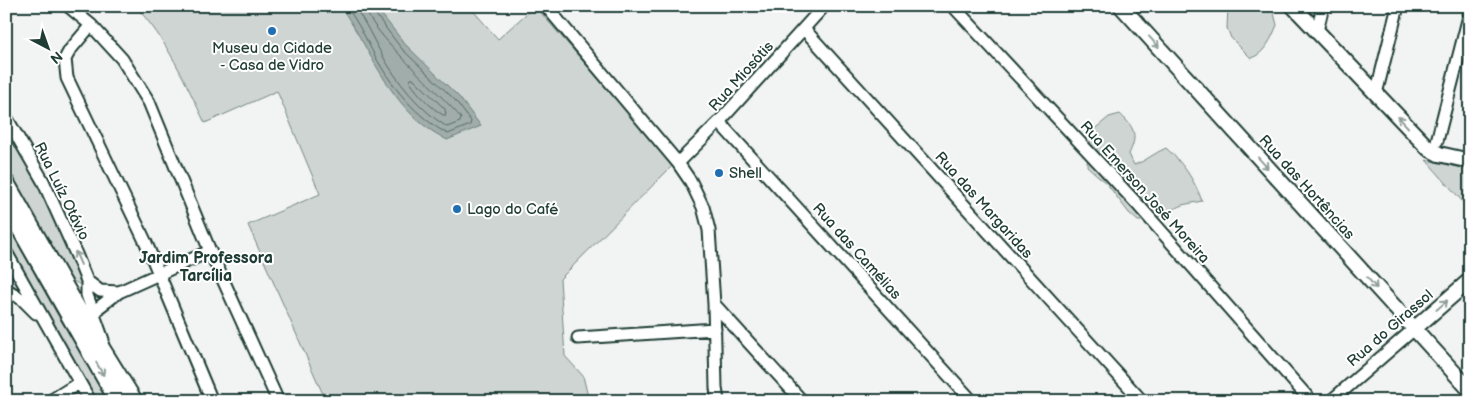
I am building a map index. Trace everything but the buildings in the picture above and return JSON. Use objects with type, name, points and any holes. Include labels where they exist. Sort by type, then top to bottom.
[{"type":"highway","points":[[6,183],[85,322],[134,401]]},
{"type":"highway","points":[[6,205],[118,401]]},
{"type":"main road","name":"Rua das Hortências","points":[[1121,6],[1470,390]]},
{"type":"main road","points":[[1293,6],[1428,148],[1438,148],[1470,161]]},
{"type":"main road","name":"Rua do Girassol","points":[[1414,329],[1470,280]]},
{"type":"street","points":[[68,6],[91,25],[122,59],[148,102],[210,251],[278,401]]},
{"type":"street","points":[[546,6],[678,163],[695,191],[702,207],[709,230],[718,401]]},
{"type":"street","name":"Rua Miosótis","points":[[678,163],[719,122],[824,6]]},
{"type":"street","name":"Rua Emerson José Moreira","points":[[953,6],[1139,206],[1311,401]]},
{"type":"street","points":[[1317,31],[1323,6]]},
{"type":"street","points":[[1376,94],[1398,6]]},
{"type":"street","points":[[1438,148],[1470,12]]},
{"type":"street","points":[[91,25],[65,59],[68,78],[158,274],[212,401]]},
{"type":"street","name":"Rua das Margaridas","points":[[804,29],[1142,401]]},
{"type":"street","name":"Rua Luíz Otávio","points":[[6,117],[43,181],[87,281],[87,294],[94,317],[102,339],[116,364],[124,385]]},
{"type":"street","name":"Rua das Camélias","points":[[719,122],[972,401]]},
{"type":"street","points":[[94,317],[98,308],[118,292],[210,251]]},
{"type":"street","points":[[6,252],[90,401]]},
{"type":"street","points":[[87,281],[100,291],[118,292]]},
{"type":"street","points":[[6,289],[24,300],[44,320]]},
{"type":"street","points":[[714,304],[802,401]]},
{"type":"street","points":[[578,338],[715,329]]},
{"type":"street","name":"Rua do Girassol","points":[[1331,401],[1414,329]]},
{"type":"street","points":[[50,401],[79,383]]},
{"type":"shaded area","name":"Lago do Café","points":[[135,6],[469,6],[498,39],[535,6],[673,165],[560,279],[565,356],[583,376],[589,401],[326,401],[248,225],[320,194],[277,91],[205,123],[166,47],[157,32]]},
{"type":"shaded area","points":[[1228,6],[1272,6],[1277,25],[1267,44],[1256,56],[1251,58],[1231,38],[1227,28]]},
{"type":"shaded area","points":[[1120,114],[1129,123],[1134,132],[1134,142],[1129,154],[1134,165],[1166,148],[1187,172],[1202,201],[1182,205],[1149,221],[1138,221],[1129,213],[1107,184],[1087,166],[1091,132],[1109,117]]},
{"type":"shaded area","points":[[6,126],[38,180],[83,279],[81,285],[73,281],[56,258],[6,174]]},
{"type":"shaded area","points":[[1426,160],[1470,169],[1470,210]]},
{"type":"shaded area","points":[[6,222],[57,314],[110,401],[96,401],[58,339],[6,244]]},
{"type":"shaded area","points":[[6,260],[35,306],[6,283]]},
{"type":"water","points":[[340,6],[375,6],[405,44],[459,97],[481,126],[447,140],[421,123],[408,111],[386,83]]},
{"type":"place","name":"Museu da Cidade - Casa de Vidro","points":[[272,31]]},
{"type":"place","name":"Shell","points":[[719,173]]},
{"type":"place","name":"Lago do Café","points":[[457,209]]},
{"type":"district","name":"Jardim Professora Tarcília","points":[[206,266]]}]
